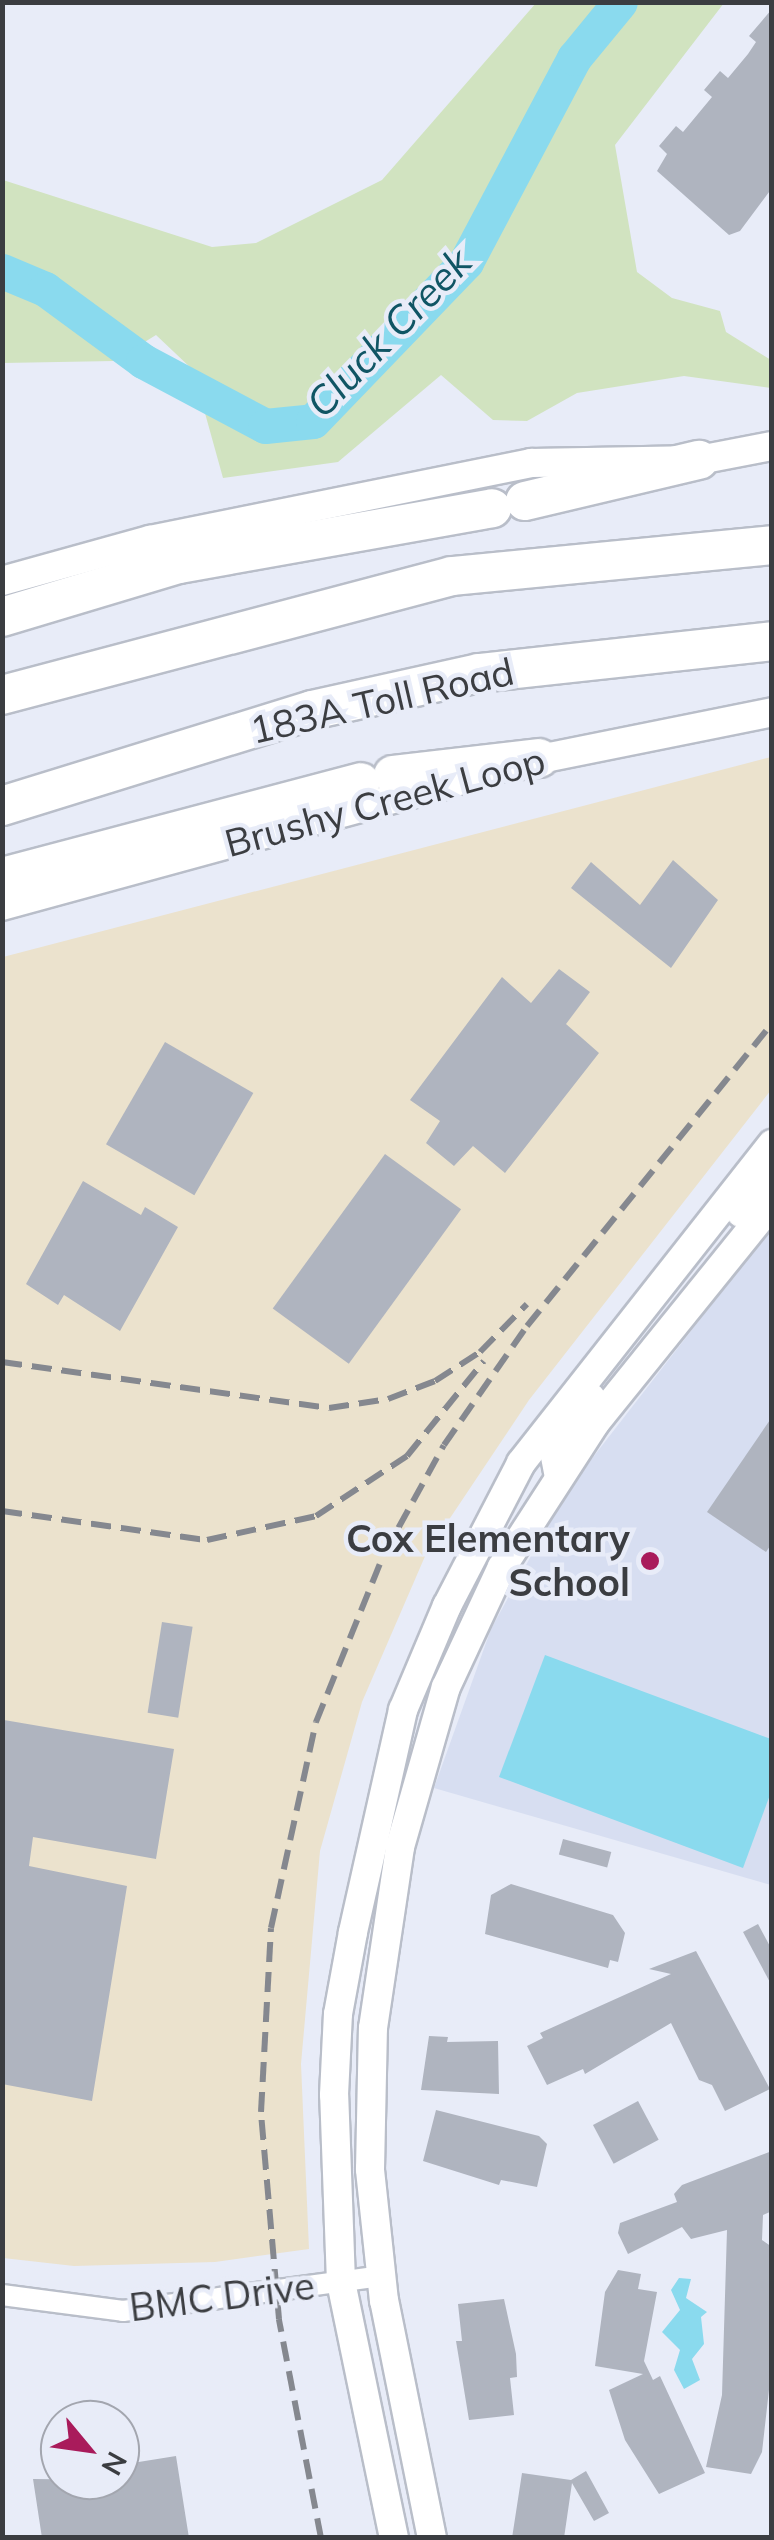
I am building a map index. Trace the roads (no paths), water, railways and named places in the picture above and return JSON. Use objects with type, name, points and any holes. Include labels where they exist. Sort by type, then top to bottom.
[{"type":"highway","points":[[2,617],[179,564],[509,505],[699,460]]},
{"type":"highway","points":[[2,695],[452,576],[772,545]]},
{"type":"highway","name":"183A Toll Road","points":[[2,806],[312,710],[479,672],[772,641]]},
{"type":"highway","points":[[2,877],[377,778],[539,758]]},
{"type":"main road","points":[[2,580],[150,540],[531,463],[699,460],[772,446]]},
{"type":"main road","name":"Brushy Creek Loop","points":[[2,906],[539,758],[772,712]]},
{"type":"main road","points":[[394,2538],[341,2282],[334,2183],[338,2014],[403,1710],[447,1606],[521,1464],[772,1144]]},
{"type":"main road","points":[[560,1476],[554,1451],[565,1432],[772,1175]]},
{"type":"main road","points":[[432,2538],[381,2276],[370,2168],[373,2028],[400,1847],[446,1688],[502,1567],[560,1476],[772,1204]]},
{"type":"street","name":"BMC Drive","points":[[2,2294],[123,2312],[381,2276]]},
{"type":"water","points":[[545,1655],[771,1739],[771,1792],[743,1868],[499,1777]]},
{"type":"water","points":[[679,2278],[691,2279],[686,2298],[707,2312],[701,2317],[704,2344],[692,2359],[700,2380],[684,2389],[674,2370],[680,2350],[662,2332],[680,2310],[671,2290]]},
{"type":"waterway","name":"Cluck Creek","points":[[2,271],[45,289],[143,361],[265,426],[313,421],[466,262],[574,58],[620,2]]},
{"type":"railway","points":[[321,2538],[279,2319],[261,2112],[271,1928],[316,1722],[384,1554],[444,1445],[527,1326],[772,1023]]},
{"type":"railway","points":[[2,1362],[329,1408],[388,1399],[435,1381],[480,1352],[527,1304]]},
{"type":"railway","points":[[2,1511],[207,1540],[316,1516],[407,1456],[484,1361]]},
{"type":"place","name":"Cox Elementary School","points":[[650,1561]]}]
